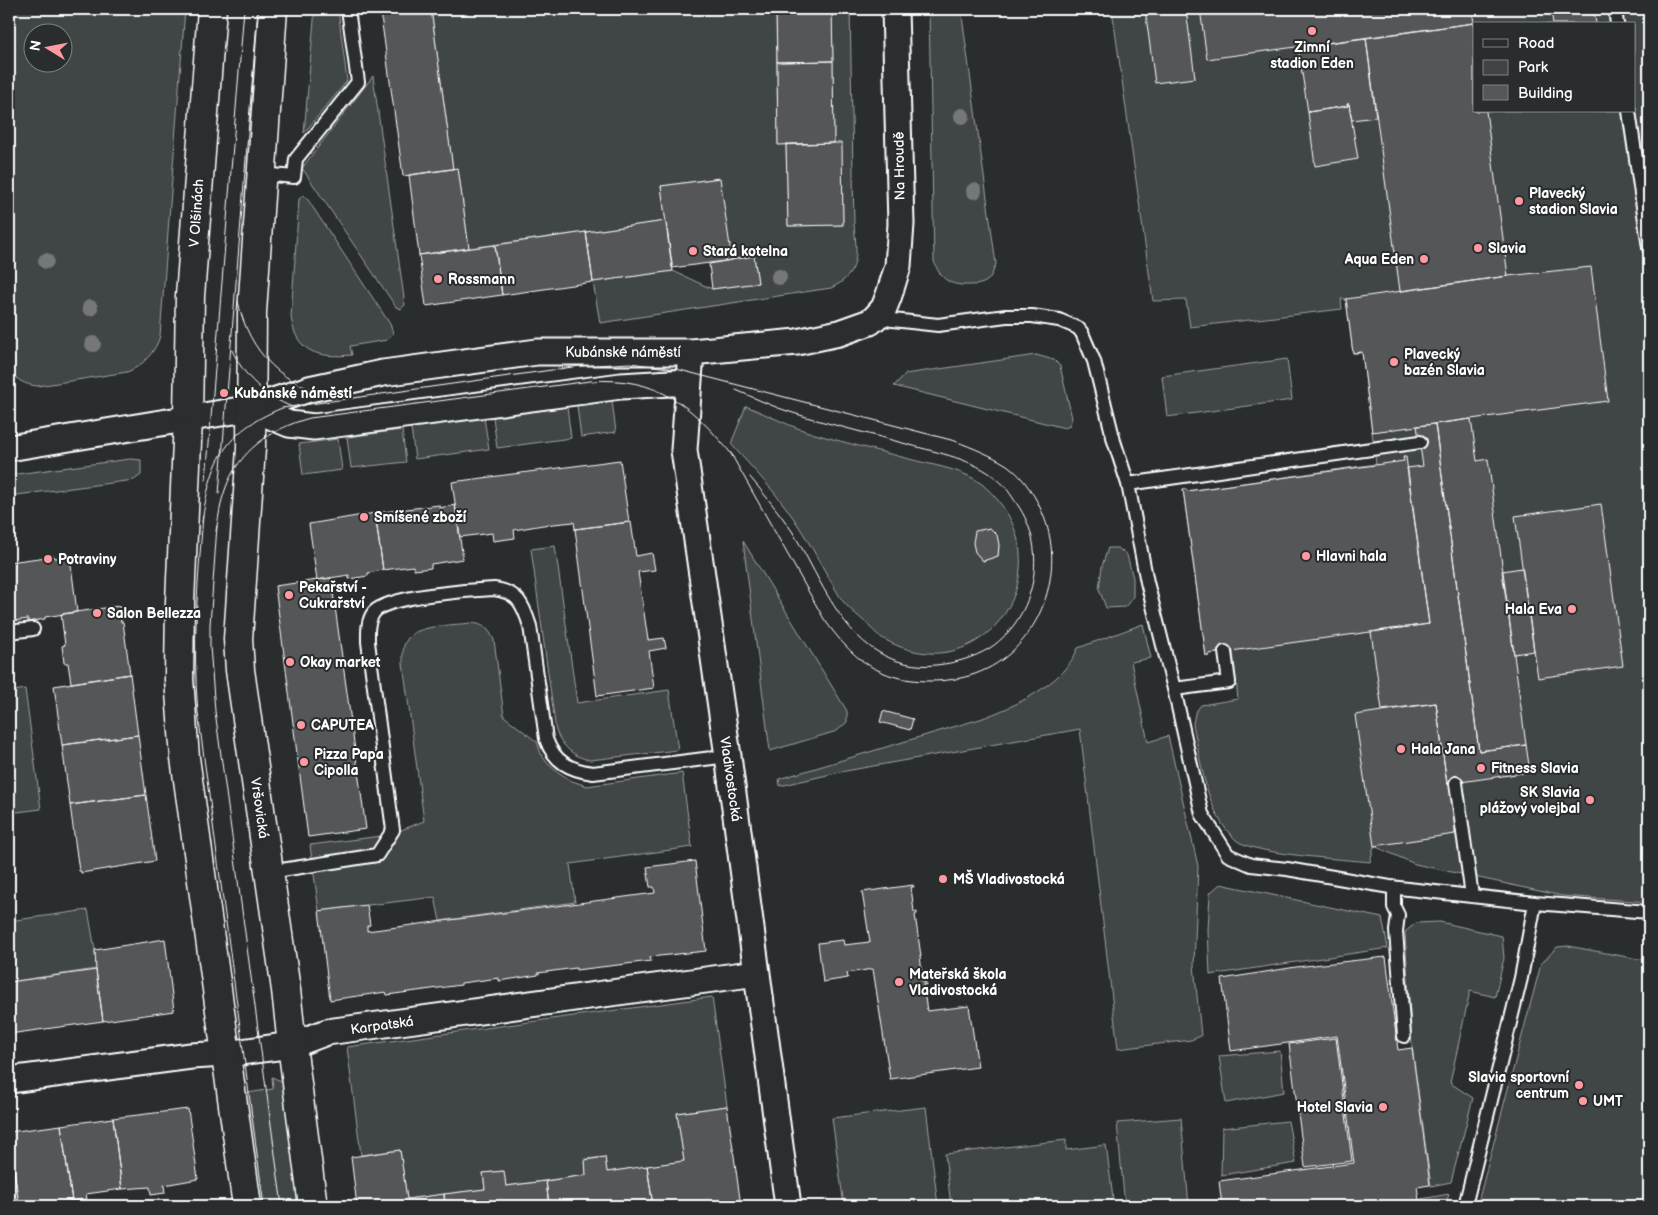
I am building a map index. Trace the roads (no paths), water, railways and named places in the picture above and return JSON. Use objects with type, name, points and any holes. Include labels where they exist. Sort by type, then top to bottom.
[{"type":"main road","name":"V Olšinách","points":[[188,418],[190,296],[212,9]]},
{"type":"main road","points":[[252,408],[252,312],[273,9]]},
{"type":"main road","name":"Vršovická","points":[[252,408],[248,519],[238,639],[240,670],[270,872],[313,1206]]},
{"type":"main road","points":[[188,418],[180,602],[179,679],[185,758],[246,1206]]},
{"type":"street","name":"Na Hroudě","points":[[875,318],[884,308],[890,295],[900,254],[901,224],[895,9]]},
{"type":"street","name":"Kubánské náměstí","points":[[9,448],[252,408],[309,389],[383,373],[537,352],[691,352],[797,342],[858,327],[875,318]]},
{"type":"street","name":"Vladivostocká","points":[[691,352],[684,450],[728,756],[788,1206]]},
{"type":"street","points":[[252,408],[289,424],[314,427],[621,386],[688,382]]},
{"type":"street","name":"Karpatská","points":[[9,1080],[292,1045],[327,1032],[757,973]]},
{"type":"lane","points":[[262,174],[294,177],[296,159],[358,82],[348,9]]},
{"type":"lane","points":[[1615,9],[1617,22]]},
{"type":"lane","points":[[1629,112],[1649,248]]},
{"type":"lane","points":[[875,318],[938,325],[1006,316],[1032,316],[1059,320],[1078,328],[1082,333],[1094,361],[1114,441],[1128,484],[1147,582],[1174,688],[1202,814],[1228,856],[1252,865],[1394,887],[1535,904],[1649,912]]},
{"type":"lane","points":[[1128,484],[1420,442]]},
{"type":"lane","points":[[270,872],[377,855],[393,830],[368,642],[368,626],[374,611],[400,600],[494,589],[503,590],[513,595],[525,609],[530,626],[546,740],[554,755],[569,767],[593,773],[728,756]]},
{"type":"lane","points":[[9,632],[33,629]]},
{"type":"lane","points":[[1174,688],[1229,682],[1225,652]]},
{"type":"lane","points":[[1456,783],[1472,896]]},
{"type":"lane","points":[[1394,887],[1394,907],[1398,915],[1396,931],[1404,1036]]},
{"type":"lane","points":[[1465,1206],[1521,978],[1535,904]]},
{"type":"tram line","points":[[206,480],[244,9]]},
{"type":"tram line","points":[[219,494],[258,9]]},
{"type":"tram line","points":[[238,301],[250,337],[272,365],[285,377],[301,385],[318,392],[337,395]]},
{"type":"tram line","points":[[232,350],[243,369],[256,384],[273,397],[292,407]]},
{"type":"tram line","points":[[202,522],[210,482],[223,452],[233,439],[246,428],[262,417],[282,408],[580,366],[630,363],[676,369],[955,441],[1007,465],[1019,476],[1034,495],[1044,517],[1050,540],[1052,563],[1049,587],[1041,609],[1030,630],[1015,648],[997,663],[975,674],[964,677],[936,681],[912,680],[873,668],[849,650],[824,619],[730,452]]},
{"type":"tram line","points":[[216,531],[223,495],[238,464],[258,443],[270,435],[296,422],[310,418],[590,381],[614,381],[655,389],[672,398],[703,423],[734,457]]},
{"type":"tram line","points":[[736,390],[786,411],[944,454],[988,472],[1000,481],[1017,504],[1027,522],[1033,541],[1035,561],[1033,581],[1027,601],[1018,619],[1006,635],[990,648],[977,655],[943,664],[929,665],[914,665],[892,659],[864,642],[839,613],[792,531],[750,477]]},
{"type":"tram line","points":[[203,515],[196,638],[198,713],[264,1206]]},
{"type":"tram line","points":[[217,526],[210,625],[215,711],[282,1206]]},
{"type":"place","name":"Zimní stadion Eden","points":[[1312,31]]},
{"type":"place","name":"Plavecký stadion Slavia","points":[[1519,201]]},
{"type":"place","name":"Slavia","points":[[1478,248]]},
{"type":"place","name":"Stará kotelna","points":[[693,251]]},
{"type":"place","name":"Aqua Eden","points":[[1424,259]]},
{"type":"place","name":"Rossmann","points":[[438,279]]},
{"type":"place","name":"Plavecký bazén Slavia","points":[[1394,362]]},
{"type":"place","name":"Kubánské náměstí","points":[[224,393]]},
{"type":"place","name":"Smíšené zboží","points":[[364,517]]},
{"type":"place","name":"Hlavni hala","points":[[1306,556]]},
{"type":"place","name":"Potraviny","points":[[48,559]]},
{"type":"place","name":"Pekařství - Cukrařství","points":[[289,595]]},
{"type":"place","name":"Hala Eva","points":[[1572,609]]},
{"type":"place","name":"Salon Bellezza","points":[[97,613]]},
{"type":"place","name":"Okay market","points":[[290,662]]},
{"type":"place","name":"CAPUTEA","points":[[301,725]]},
{"type":"place","name":"Hala Jana","points":[[1401,749]]},
{"type":"place","name":"Pizza Papa Cipolla","points":[[304,762]]},
{"type":"place","name":"Fitness Slavia","points":[[1481,768]]},
{"type":"place","name":"SK Slavia plážový volejbal","points":[[1590,800]]},
{"type":"place","name":"MŠ Vladivostocká","points":[[943,879]]},
{"type":"place","name":"Mateřská škola Vladivostocká","points":[[899,982]]},
{"type":"place","name":"Slavia sportovní centrum","points":[[1579,1085]]},
{"type":"place","name":"UMT","points":[[1583,1101]]},
{"type":"place","name":"Hotel Slavia","points":[[1383,1107]]}]
